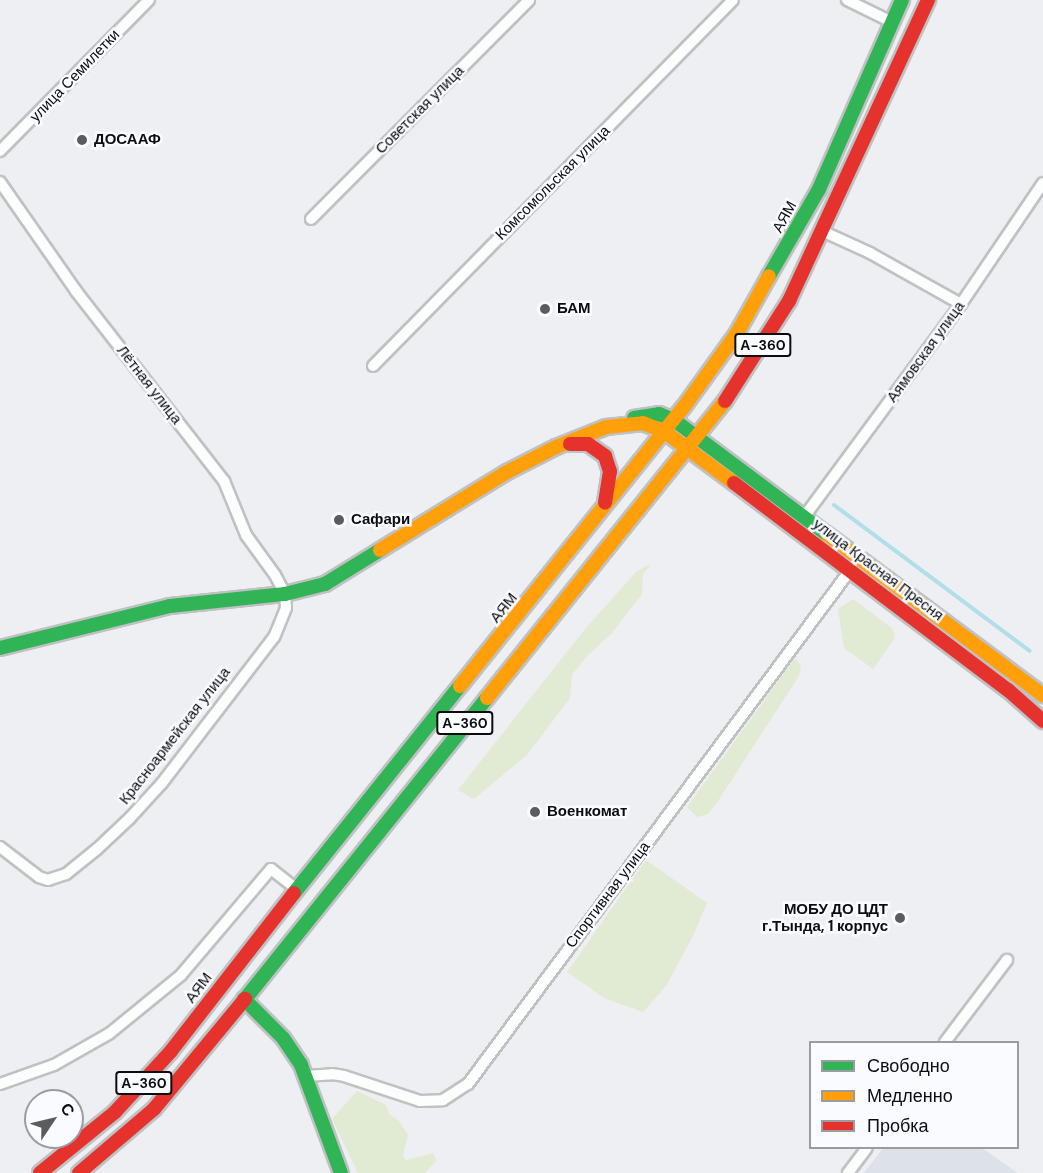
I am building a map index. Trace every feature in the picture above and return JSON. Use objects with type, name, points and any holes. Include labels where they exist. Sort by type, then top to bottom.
[{"type":"main road","name":"АЯМ","points":[[44,1170],[90,1134],[138,1090],[674,420],[737,333],[819,189],[902,0]]},
{"type":"main road","name":"А-360","points":[[80,1173],[154,1109],[544,625],[694,444],[766,341],[789,301],[928,0]]},
{"type":"main road","points":[[0,648],[170,606],[285,594],[326,584],[507,472],[556,447],[647,414],[660,414],[674,420],[694,444]]},
{"type":"main road","points":[[606,427],[643,423],[694,444]]},
{"type":"main road","points":[[556,447],[588,444],[604,456],[610,477],[602,511]]},
{"type":"main road","name":"улица Красная Пресня","points":[[694,444],[804,518],[1043,695]]},
{"type":"main road","name":"улица Красная Пресня","points":[[694,444],[1008,690],[1043,721]]},
{"type":"main road","points":[[244,999],[283,1038],[306,1076],[341,1173]]},
{"type":"street","name":"улица Семилетки","points":[[0,151],[149,0]]},
{"type":"street","name":"Советская улица","points":[[311,219],[529,0]]},
{"type":"street","name":"Комсомольская улица","points":[[373,366],[733,0]]},
{"type":"street","points":[[847,0],[892,22]]},
{"type":"street","name":"Лётная улица","points":[[0,182],[76,291],[224,481],[246,535],[275,575],[285,594]]},
{"type":"street","name":"Аямовская улица","points":[[804,518],[961,304],[1043,183]]},
{"type":"street","points":[[822,231],[870,253],[961,304]]},
{"type":"street","name":"Спортивная улица","points":[[306,1076],[332,1074],[344,1076],[420,1101],[443,1100],[468,1084],[851,569]]},
{"type":"street","name":"Красноармейская улица","points":[[0,846],[39,878],[48,880],[66,874],[97,849],[147,801],[274,637],[286,608],[285,594]]},
{"type":"street","points":[[0,1084],[74,1055],[119,1026],[181,975],[271,869],[297,889]]},
{"type":"street","points":[[946,1041],[1007,960]]},
{"type":"street","points":[[848,1173],[866,1149]]},
{"type":"shaded area","points":[[882,1149],[983,1149],[1018,1173],[864,1173]]},
{"type":"green space","points":[[651,564],[643,575],[642,594],[611,634],[587,656],[572,675],[570,698],[527,755],[474,799],[458,790],[585,629],[637,571]]},
{"type":"green space","points":[[853,599],[893,629],[895,638],[873,669],[844,648],[838,609]]},
{"type":"green space","points":[[795,658],[801,666],[799,676],[718,801],[708,814],[697,817],[687,807]]},
{"type":"green space","points":[[646,860],[707,903],[693,936],[666,986],[643,1012],[604,998],[567,972]]},
{"type":"green space","points":[[357,1091],[386,1105],[389,1114],[399,1121],[408,1135],[403,1156],[406,1160],[434,1153],[436,1161],[425,1173],[358,1173],[332,1119]]},
{"type":"waterway","points":[[834,505],[1030,651]]},
{"type":"traffic: fast","points":[[769,276],[819,189],[902,0]]},
{"type":"traffic: fast","points":[[634,418],[659,414],[674,420],[828,535]]},
{"type":"traffic: fast","points":[[0,648],[170,606],[285,594],[325,584],[380,550]]},
{"type":"traffic: fast","points":[[294,893],[460,686]]},
{"type":"traffic: fast","points":[[245,999],[487,698]]},
{"type":"traffic: fast","points":[[244,999],[283,1038],[301,1065],[341,1173]]},
{"type":"traffic: slow","points":[[460,686],[683,408],[737,333],[769,276]]},
{"type":"traffic: slow","points":[[487,698],[725,401]]},
{"type":"traffic: slow","points":[[380,550],[507,472],[556,447],[606,427],[643,423],[665,432],[734,483]]},
{"type":"traffic: slow","points":[[828,535],[1043,695]]},
{"type":"traffic: jam","points":[[725,401],[789,301],[928,0]]},
{"type":"traffic: jam","points":[[570,444],[588,444],[605,456],[610,471],[605,503]]},
{"type":"traffic: jam","points":[[734,483],[1008,690],[1043,721]]},
{"type":"traffic: jam","points":[[40,1173],[115,1112],[171,1051],[294,893]]},
{"type":"traffic: jam","points":[[79,1173],[154,1109],[245,999]]},
{"type":"place","name":"ДОСААФ","points":[[82,140]]},
{"type":"place","name":"БАМ","points":[[545,309]]},
{"type":"place","name":"Сафари","points":[[339,520]]},
{"type":"place","name":"Военкомат","points":[[535,812]]},
{"type":"place","name":"МОБУ ДО ЦДТ г.Тында, 1 корпус","points":[[900,918]]}]
